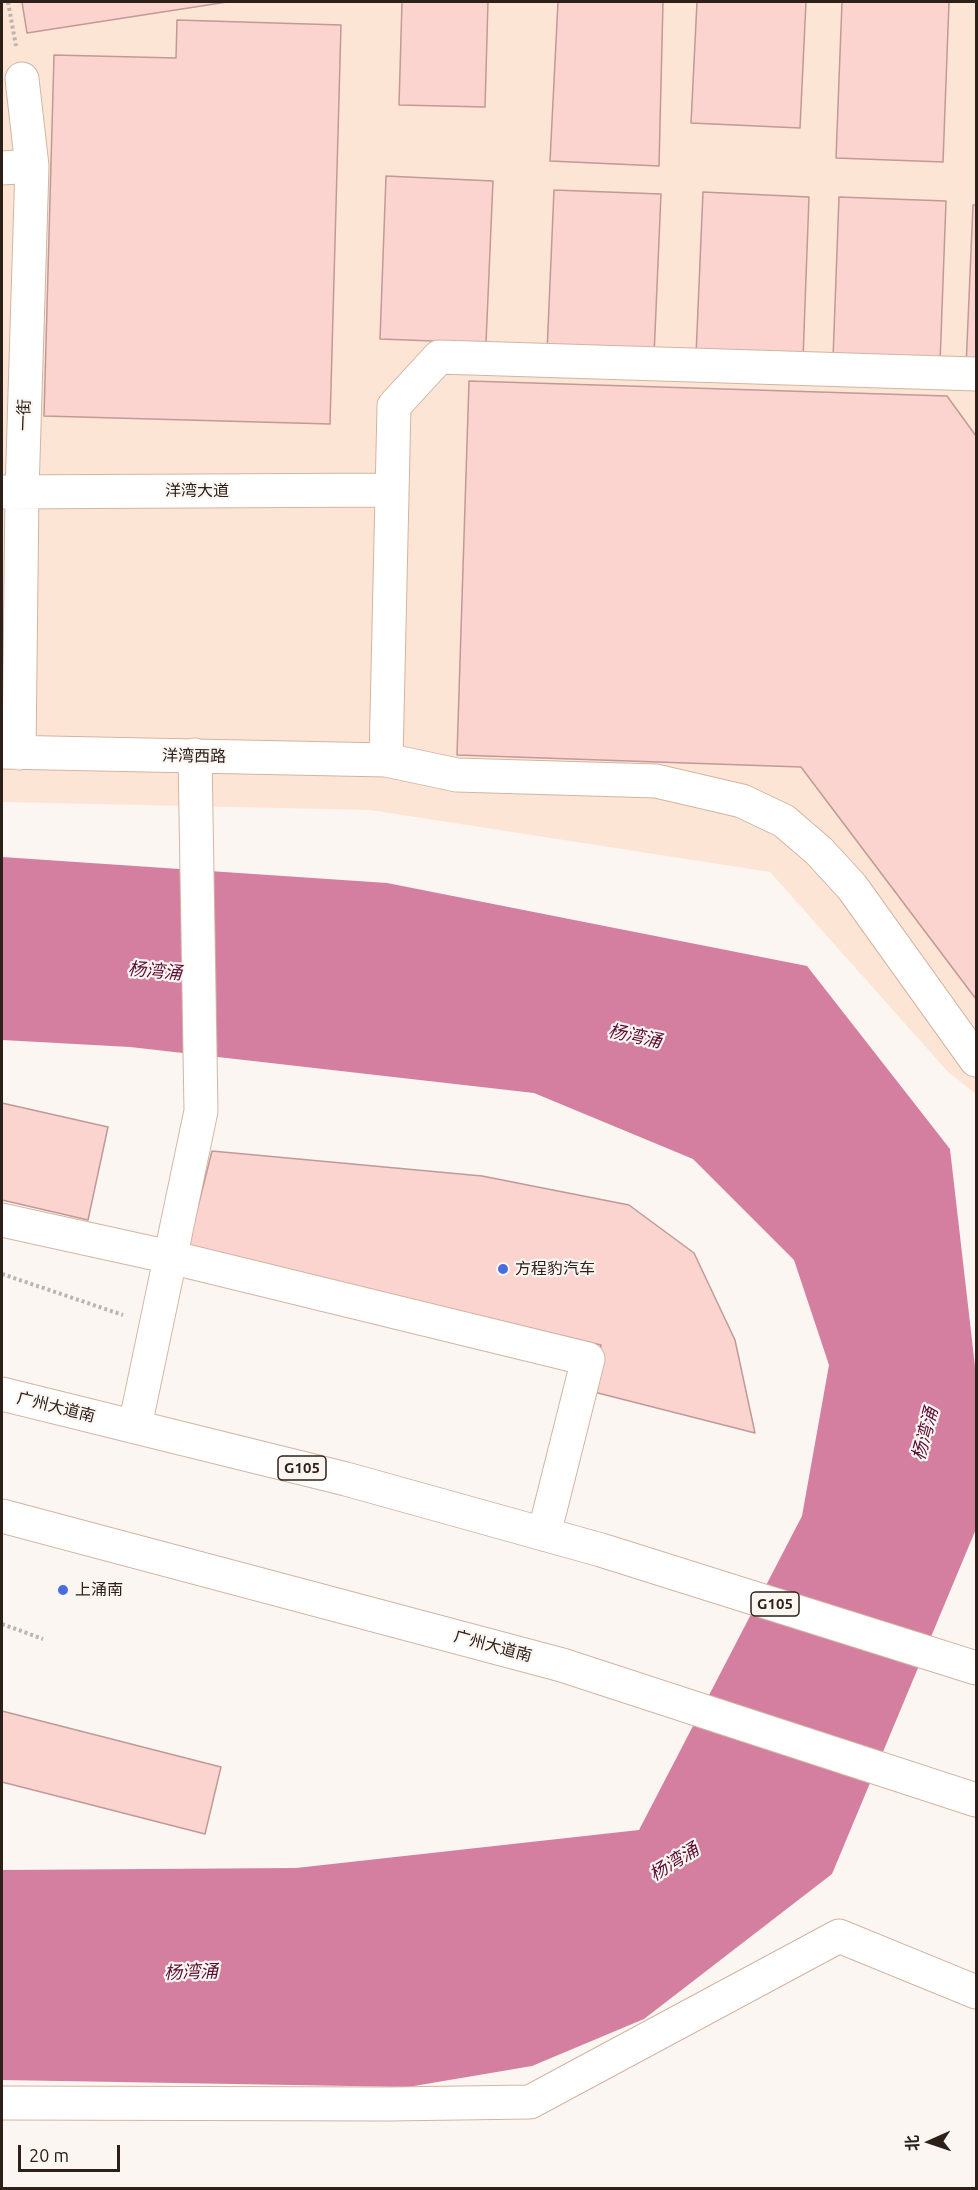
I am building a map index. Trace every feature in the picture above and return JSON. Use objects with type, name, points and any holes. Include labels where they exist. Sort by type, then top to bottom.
[{"type":"main road","name":"一街","points":[[10,752],[17,167],[22,79]]},
{"type":"main road","points":[[386,760],[394,406],[439,357],[976,375]]},
{"type":"main road","name":"洋湾大道","points":[[12,492],[392,490]]},
{"type":"main road","name":"洋湾西路","points":[[10,752],[386,760],[457,775],[656,781],[742,801],[784,821],[819,851],[852,887],[976,1060]]},
{"type":"main road","points":[[135,1426],[201,1111],[195,755]]},
{"type":"main road","points":[[2,1220],[170,1257],[588,1359],[544,1534]]},
{"type":"main road","name":"广州大道南","points":[[2,1394],[346,1479],[544,1534],[963,1663]]},
{"type":"main road","name":"广州大道南","points":[[2,1516],[562,1665],[976,1800]]},
{"type":"main road","points":[[2,2103],[530,2102],[840,1936],[976,1992]]},
{"type":"path","points":[[8,2],[22,79]]},
{"type":"path","points":[[2,1274],[130,1318]]},
{"type":"path","points":[[2,1624],[43,1639]]},
{"type":"shaded area","points":[[2,2],[976,2],[976,1094],[948,1072],[770,872],[370,810],[2,802]]},
{"type":"water","name":"杨湾涌","points":[[2,857],[387,883],[807,966],[950,1149],[976,1375],[976,1529],[832,1874],[644,2019],[532,2066],[408,2087],[2,2080],[2,1870],[296,1868],[639,1830],[802,1516],[829,1365],[794,1260],[693,1159],[534,1093],[130,1047],[2,1040]]},
{"type":"building","points":[[22,2],[227,2],[27,33]]},
{"type":"building","points":[[402,2],[488,2],[485,107],[399,105]]},
{"type":"building","points":[[558,2],[663,2],[659,166],[550,161]]},
{"type":"building","points":[[697,2],[806,2],[800,128],[691,123]]},
{"type":"building","points":[[842,2],[949,2],[943,162],[836,158]]},
{"type":"building","points":[[177,20],[341,25],[330,424],[44,416],[54,55],[176,58]]},
{"type":"building","points":[[386,176],[493,181],[486,343],[380,339]]},
{"type":"building","points":[[554,190],[661,194],[654,356],[547,352]]},
{"type":"building","points":[[703,192],[809,197],[803,359],[696,355]]},
{"type":"building","points":[[839,197],[946,201],[940,363],[833,359]]},
{"type":"building","points":[[973,205],[976,205],[976,368],[966,367]]},
{"type":"building","points":[[469,381],[947,396],[976,436],[976,999],[801,767],[457,755]]},
{"type":"building","points":[[2,1103],[108,1127],[88,1220],[2,1200]]},
{"type":"building","points":[[212,1151],[482,1176],[629,1205],[694,1253],[735,1340],[755,1433],[590,1391],[601,1345],[188,1246]]},
{"type":"building","points":[[2,1711],[221,1767],[205,1834],[2,1782]]},
{"type":"place","name":"方程豹汽车","points":[[503,1269]]},
{"type":"place","name":"上涌南","points":[[63,1590]]}]
